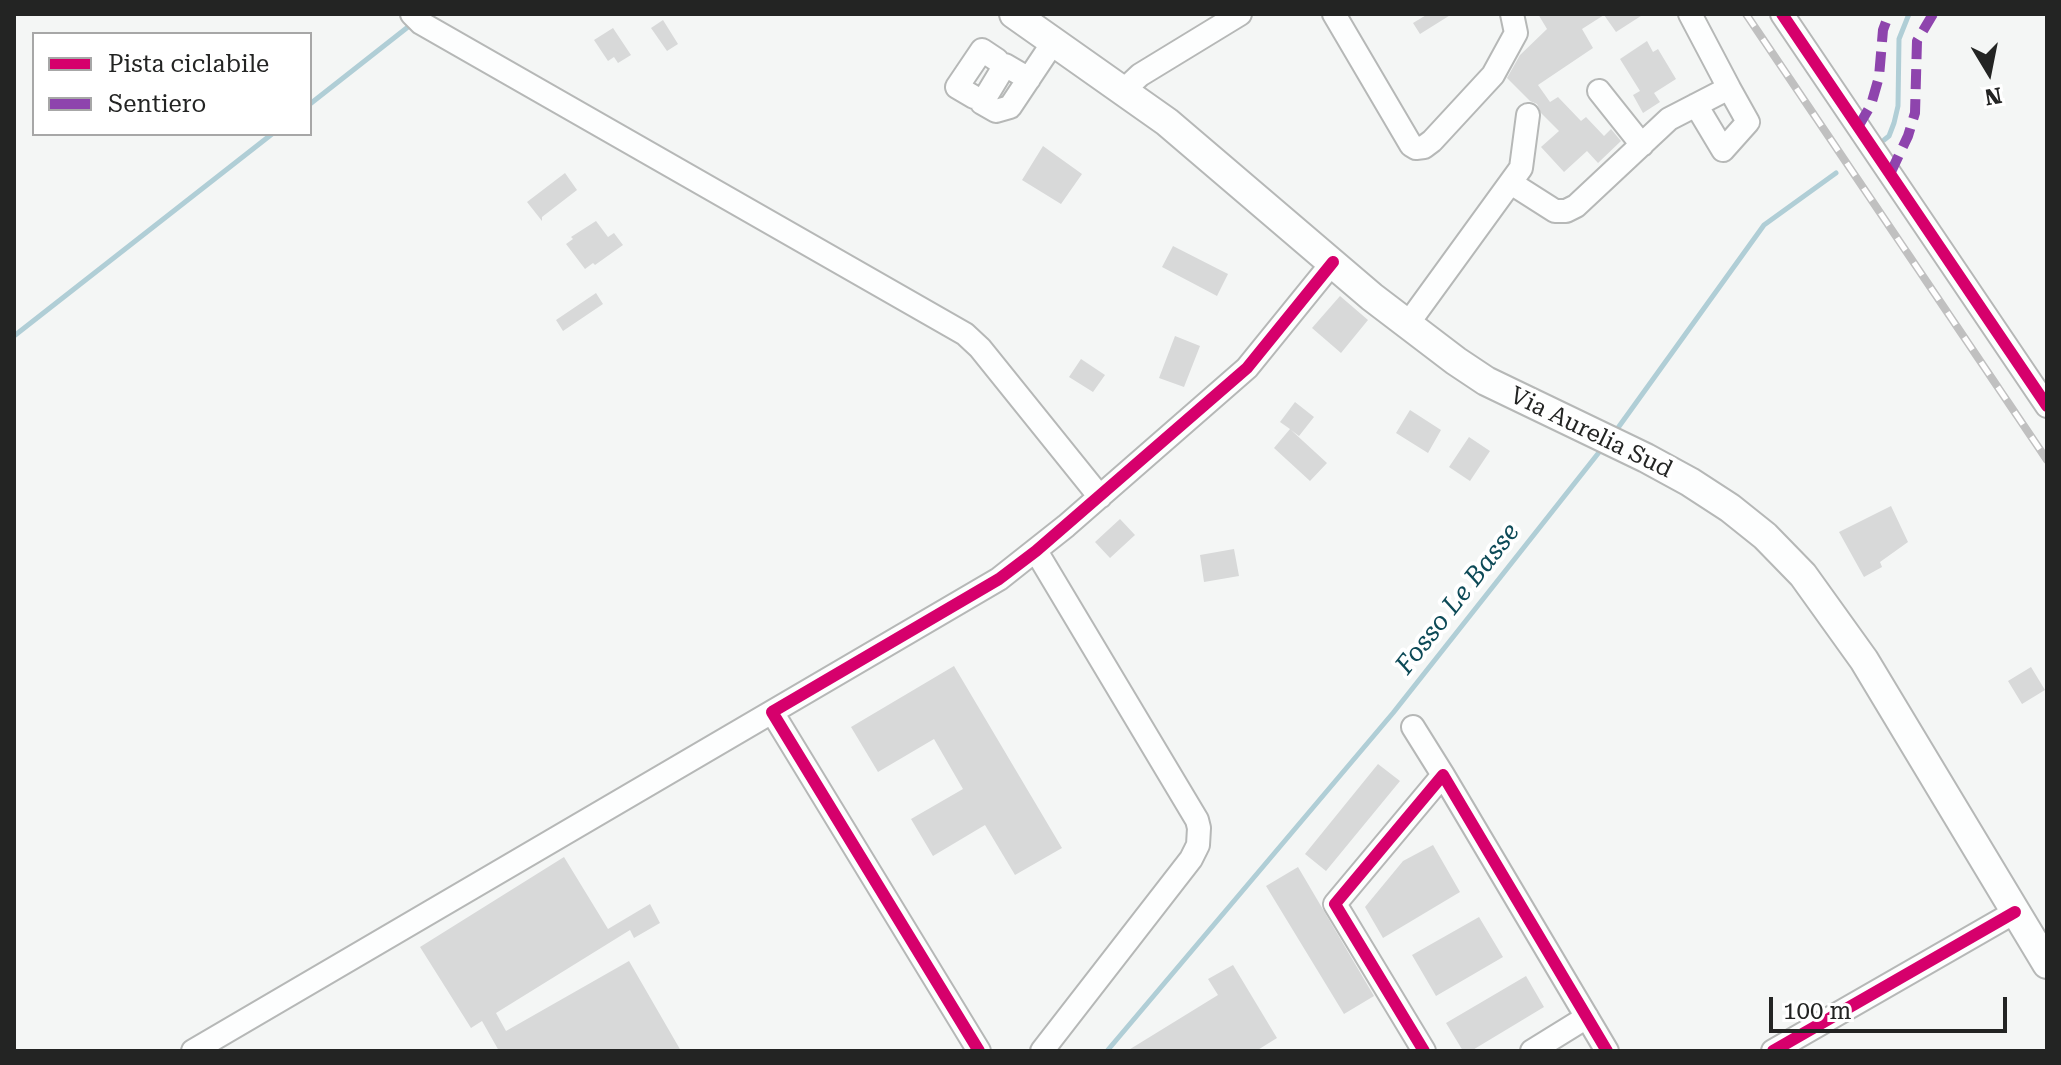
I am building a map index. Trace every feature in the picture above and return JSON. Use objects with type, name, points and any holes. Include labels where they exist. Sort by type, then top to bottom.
[{"type":"main road","name":"Via Aurelia Sud","points":[[1014,14],[1167,122],[1407,325],[1486,381],[1646,458],[1730,508],[1765,536],[1803,575],[1864,660],[2047,964]]},
{"type":"street","points":[[1124,90],[1140,75],[1240,14]]},
{"type":"street","points":[[1334,14],[1411,145],[1416,148],[1432,141],[1493,75],[1516,33],[1512,14]]},
{"type":"street","points":[[1690,14],[1748,122],[1723,150],[1696,105]]},
{"type":"street","points":[[1782,14],[2047,406]]},
{"type":"street","points":[[417,19],[444,24],[965,334],[980,348],[1100,497]]},
{"type":"street","points":[[1012,69],[1010,107],[1004,111],[983,103],[1012,69],[1054,41]]},
{"type":"street","points":[[1511,183],[1555,211],[1566,211],[1576,206],[1669,119],[1729,88]]},
{"type":"street","points":[[1599,91],[1642,145]]},
{"type":"street","points":[[1407,325],[1521,168],[1528,115]]},
{"type":"street","points":[[193,1051],[999,579],[1100,497],[1247,368],[1333,262]]},
{"type":"street","points":[[1036,551],[1199,828],[1198,845],[1191,859],[1042,1051]]},
{"type":"street","points":[[772,712],[979,1051]]},
{"type":"street","points":[[1413,727],[1607,1051]]},
{"type":"street","points":[[1424,1051],[1335,904],[1443,775]]},
{"type":"street","points":[[1773,1051],[2015,912]]},
{"type":"street","points":[[1532,1051],[1587,1017]]},
{"type":"building","points":[[1428,14],[1452,14],[1420,34],[1413,23]]},
{"type":"building","points":[[1538,14],[1644,14],[1616,32],[1604,15],[1582,29],[1593,48],[1538,85],[1550,102],[1558,97],[1581,121],[1586,117],[1604,136],[1611,129],[1621,141],[1598,163],[1587,151],[1564,172],[1541,147],[1559,131],[1541,113],[1537,104],[1507,78],[1520,55],[1547,29]]},
{"type":"building","points":[[663,20],[678,44],[667,51],[651,28]]},
{"type":"building","points":[[613,28],[631,55],[618,63],[614,57],[608,61],[594,40]]},
{"type":"building","points":[[1647,41],[1653,52],[1658,49],[1676,79],[1654,93],[1660,102],[1643,113],[1633,95],[1640,91],[1620,59]]},
{"type":"building","points":[[1043,146],[1082,174],[1061,204],[1022,180]]},
{"type":"building","points":[[565,173],[577,190],[542,217],[542,221],[527,202]]},
{"type":"building","points":[[596,221],[608,237],[614,233],[623,245],[585,269],[566,244],[573,239],[571,237]]},
{"type":"building","points":[[1173,246],[1228,274],[1217,296],[1162,267]]},
{"type":"building","points":[[596,293],[603,304],[563,331],[556,320]]},
{"type":"building","points":[[1340,296],[1368,320],[1341,353],[1312,328]]},
{"type":"building","points":[[1175,336],[1200,346],[1184,387],[1159,378]]},
{"type":"building","points":[[1081,359],[1105,375],[1093,392],[1069,377]]},
{"type":"building","points":[[1295,402],[1314,417],[1299,436],[1291,430],[1327,463],[1310,481],[1274,448],[1290,429],[1280,422]]},
{"type":"building","points":[[1410,410],[1441,430],[1428,453],[1396,433]]},
{"type":"building","points":[[1469,437],[1490,451],[1470,481],[1449,467]]},
{"type":"building","points":[[1891,506],[1908,542],[1880,562],[1882,567],[1864,577],[1839,532]]},
{"type":"building","points":[[1120,519],[1135,535],[1110,558],[1095,542]]},
{"type":"building","points":[[1234,549],[1239,576],[1204,582],[1200,555]]},
{"type":"building","points":[[954,666],[1062,848],[1015,875],[985,825],[933,856],[911,819],[963,789],[934,739],[878,772],[851,727]]},
{"type":"building","points":[[2031,667],[2045,690],[2022,704],[2008,681]]},
{"type":"building","points":[[1378,764],[1400,781],[1326,871],[1305,854]]},
{"type":"building","points":[[1433,845],[1460,892],[1383,938],[1365,907],[1403,861]]},
{"type":"building","points":[[564,857],[608,929],[650,904],[660,923],[634,938],[630,930],[496,1013],[506,1031],[629,961],[681,1051],[499,1051],[482,1021],[471,1028],[420,947]]},
{"type":"building","points":[[1298,867],[1374,996],[1344,1014],[1266,886]]},
{"type":"building","points":[[1479,917],[1503,957],[1436,996],[1412,955]]},
{"type":"building","points":[[1233,965],[1277,1038],[1256,1051],[1127,1051],[1218,995],[1208,979]]},
{"type":"building","points":[[1526,976],[1544,1007],[1471,1051],[1463,1051],[1446,1023]]},
{"type":"waterway","name":"Fosso Le Basse","points":[[1884,140],[1889,136],[1898,106],[1899,39],[1909,14]]},
{"type":"waterway","points":[[312,102],[413,23]]},
{"type":"waterway","points":[[14,336],[269,136]]},
{"type":"waterway","name":"Fosso Le Basse","points":[[1615,432],[1764,225],[1836,173]]},
{"type":"waterway","name":"Fosso Le Basse","points":[[1107,1051],[1393,713],[1604,446]]},
{"type":"railway","points":[[1746,14],[2047,460]]},
{"type":"marked path","points":[[1858,127],[1871,105],[1879,77],[1883,30],[1889,14]]},
{"type":"marked path","points":[[1890,174],[1915,113],[1917,41],[1933,14]]},
{"type":"cycle path","points":[[1782,14],[2047,406]]},
{"type":"cycle path","points":[[979,1051],[772,712],[999,579],[1036,551],[1247,368],[1333,262]]},
{"type":"cycle path","points":[[1424,1051],[1335,904],[1443,775],[1607,1051]]},
{"type":"cycle path","points":[[1773,1051],[2015,912]]}]
